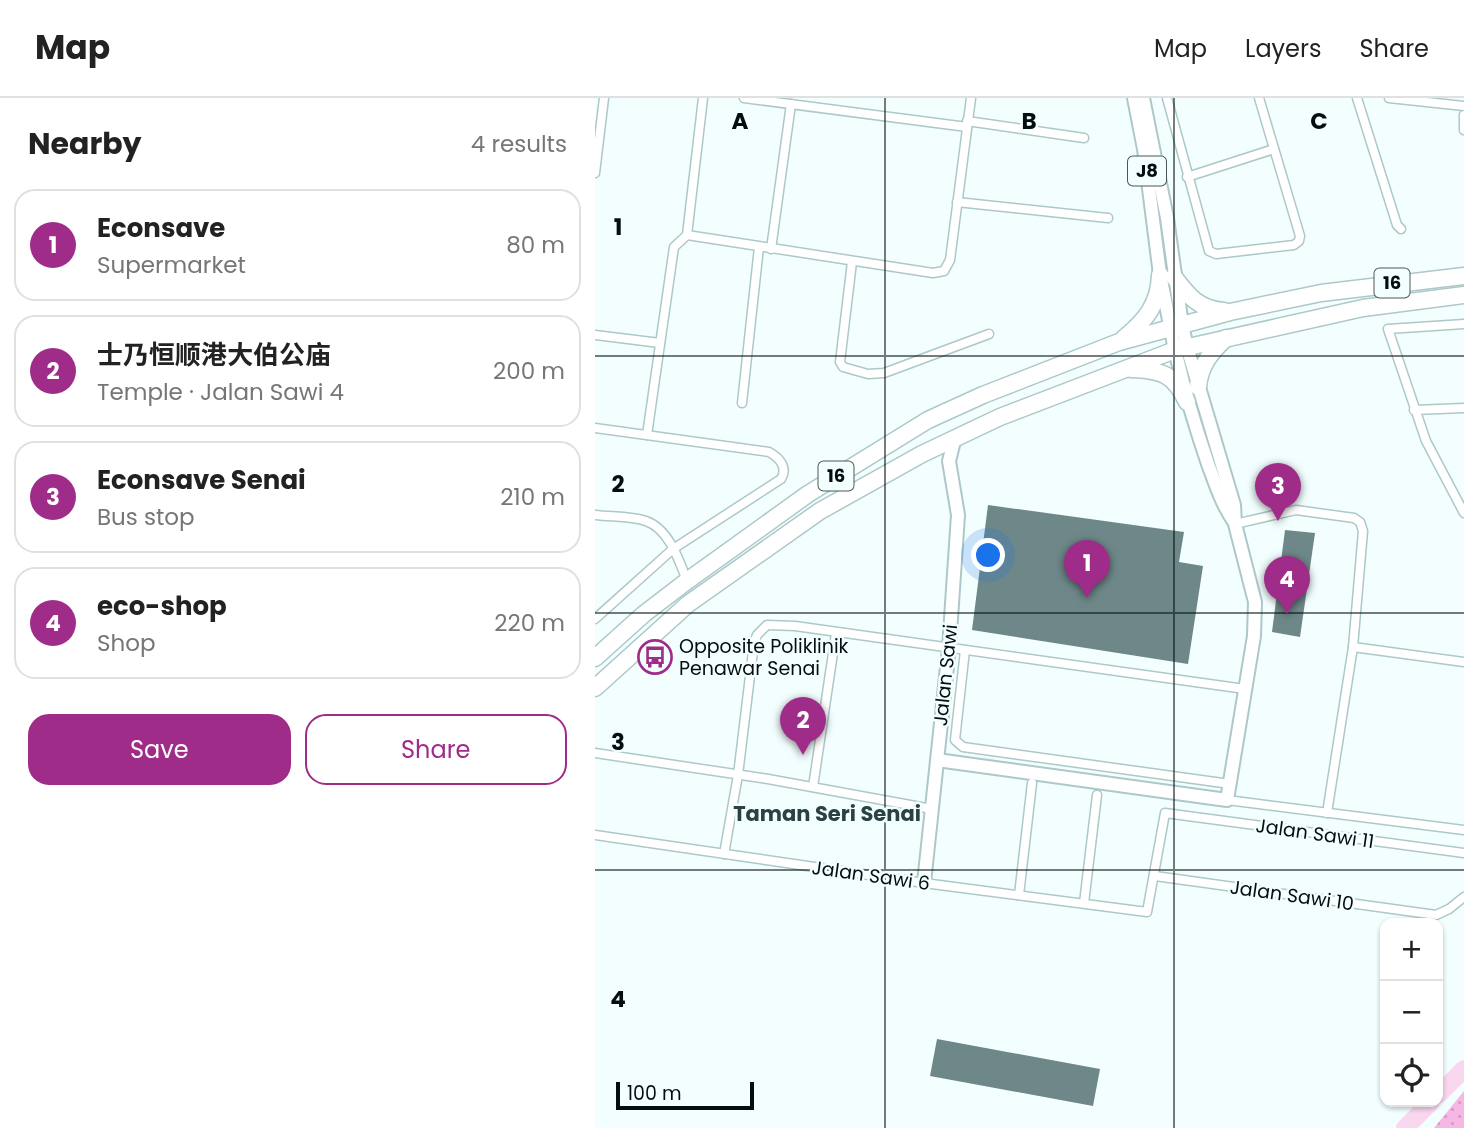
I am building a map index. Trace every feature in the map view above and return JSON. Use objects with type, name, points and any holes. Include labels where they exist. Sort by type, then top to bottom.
[{"type":"highway","points":[[1119,342],[1142,323],[1154,306],[1159,288],[1167,276],[1200,306],[1230,312]]},
{"type":"highway","name":"16","points":[[595,659],[644,614],[808,494],[928,420],[1047,369],[1119,342],[1230,312],[1321,293],[1464,276]]},
{"type":"highway","name":"16","points":[[595,688],[688,604],[716,583],[820,511],[955,437],[1000,417],[1181,348],[1363,308],[1464,295]]},
{"type":"highway","points":[[1198,387],[1207,358],[1226,338]]},
{"type":"highway","points":[[1122,369],[1161,372],[1180,387],[1187,402]]},
{"type":"street","points":[[595,173],[604,98]]},
{"type":"street","points":[[647,435],[674,247],[687,234],[703,98]]},
{"type":"street","points":[[744,98],[1084,138]]},
{"type":"street","points":[[687,234],[852,262],[933,273],[944,271],[950,260],[971,98]]},
{"type":"street","name":"J8","points":[[1134,98],[1181,348]]},
{"type":"street","name":"J8","points":[[1143,98],[1167,218],[1167,276]]},
{"type":"street","points":[[1167,98],[1187,177],[1209,251],[1212,253],[1294,244],[1299,241],[1300,236],[1259,98]]},
{"type":"street","points":[[1357,98],[1397,225],[1401,229]]},
{"type":"street","points":[[1389,98],[1464,106]]},
{"type":"street","points":[[772,249],[791,104]]},
{"type":"street","points":[[1464,115],[1464,130]]},
{"type":"street","points":[[1187,177],[1274,149]]},
{"type":"street","points":[[957,202],[1108,218]]},
{"type":"street","points":[[742,403],[759,247]]},
{"type":"street","points":[[852,262],[841,362],[843,367],[868,374],[884,373],[989,334]]},
{"type":"street","points":[[1464,324],[1388,329],[1426,441],[1464,513]]},
{"type":"street","points":[[595,335],[660,344]]},
{"type":"street","points":[[1181,348],[1198,387],[1234,505],[1235,524],[1255,599],[1254,636],[1227,800]]},
{"type":"street","points":[[1181,348],[1187,402],[1224,508],[1235,524]]},
{"type":"street","points":[[1414,410],[1464,408]]},
{"type":"street","points":[[595,428],[769,452],[784,466],[785,474],[673,549],[595,619]]},
{"type":"street","name":"Jalan Sawi","points":[[924,883],[949,648],[958,514],[949,467],[955,437]]},
{"type":"street","points":[[922,454],[935,457],[949,467]]},
{"type":"street","points":[[1235,524],[1296,509],[1354,517],[1363,531],[1353,647],[1327,814]]},
{"type":"street","points":[[595,515],[647,522],[661,531],[673,549],[687,581]]},
{"type":"street","points":[[725,854],[738,775],[754,643],[757,635],[767,625],[795,626],[1098,667],[1245,690]]},
{"type":"street","points":[[813,787],[836,633]]},
{"type":"street","points":[[1353,647],[1464,662]]},
{"type":"street","points":[[965,650],[955,740],[963,747],[1230,785]]},
{"type":"street","points":[[595,753],[813,787],[932,809]]},
{"type":"street","points":[[937,760],[1327,814],[1464,830]]},
{"type":"street","points":[[1019,895],[1032,783]]},
{"type":"street","points":[[1084,903],[1097,795]]},
{"type":"street","name":"Jalan Sawi 11","points":[[1155,876],[1165,813],[1464,853]]},
{"type":"street","name":"Jalan Sawi 6","points":[[595,835],[1147,912],[1155,876]]},
{"type":"street","name":"Jalan Sawi 10","points":[[1155,876],[1436,915],[1464,897]]},
{"type":"shaded area","points":[[1464,1091],[1464,1128],[1434,1128]]},
{"type":"building","points":[[988,505],[1184,532],[1179,562],[1203,566],[1188,664],[972,630]]},
{"type":"building","points":[[1285,530],[1315,533],[1300,637],[1272,632]]},
{"type":"building","points":[[937,1039],[1100,1069],[1093,1106],[930,1076]]},
{"type":"waterway","points":[[1443,1090],[1464,1069]]},
{"type":"waterway","points":[[1405,1128],[1426,1107]]},
{"type":"place","name":"Econsave Senai","points":[[1278,521]]},
{"type":"place","name":"Econsave","points":[[1087,598]]},
{"type":"place","name":"eco-shop","points":[[1287,614]]},
{"type":"place","name":"Opposite Poliklinik Penawar Senai","points":[[655,657]]},
{"type":"place","name":"士乃恒顺港大伯公庙","points":[[803,755]]},
{"type":"district","name":"Taman Seri Senai","points":[[827,814]]}]
